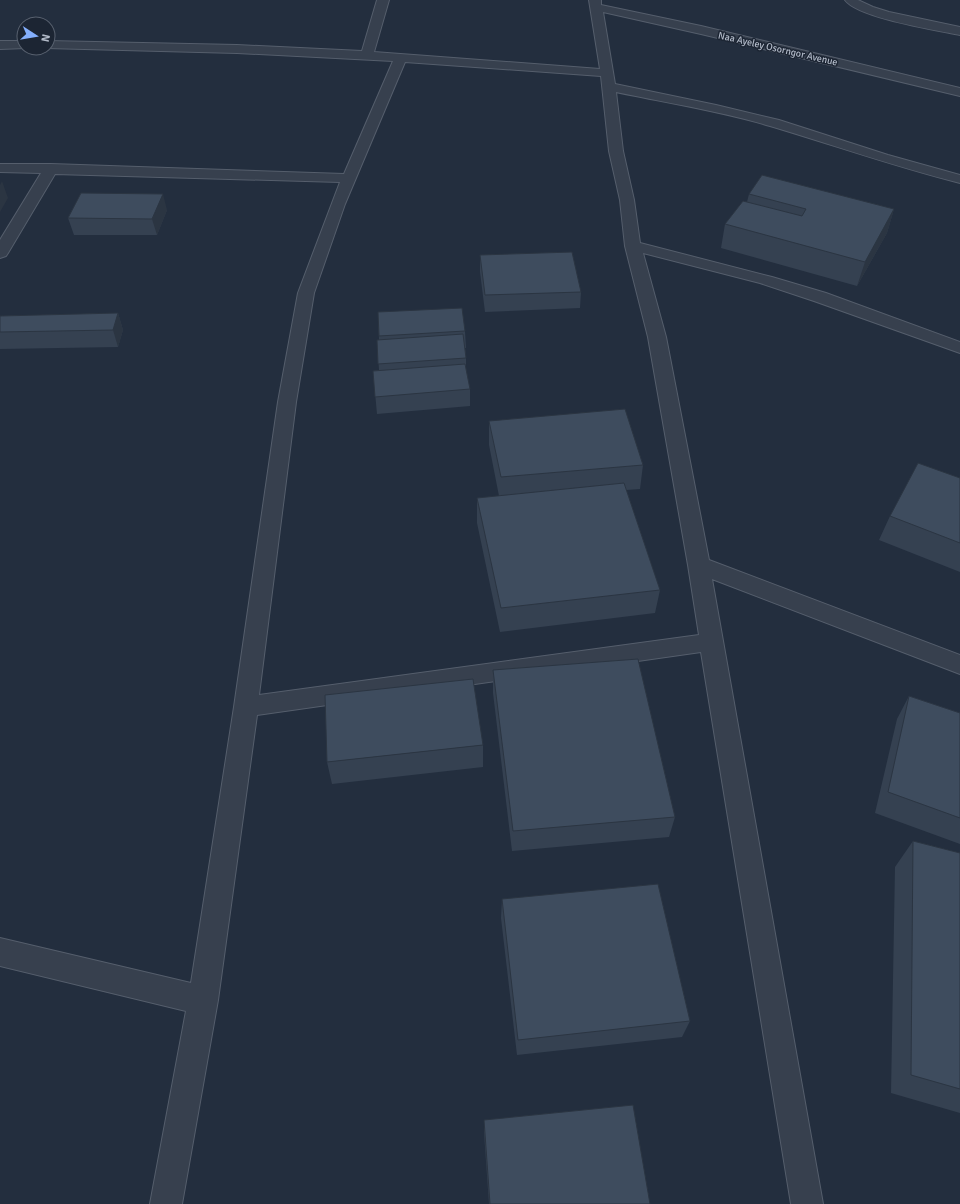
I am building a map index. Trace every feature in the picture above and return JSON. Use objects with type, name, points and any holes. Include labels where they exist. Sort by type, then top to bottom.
[{"type":"street","points":[[367,55],[383,0]]},
{"type":"street","points":[[851,0],[854,4],[870,10],[960,31]]},
{"type":"street","points":[[595,4],[608,80],[616,151],[627,200],[633,246],[657,337],[699,565],[710,642],[807,1204]]},
{"type":"street","name":"Naa Ayeley Osorngor Avenue","points":[[595,4],[960,92]]},
{"type":"street","points":[[0,45],[16,45]]},
{"type":"street","points":[[56,45],[237,49],[367,55],[608,80],[774,123],[883,158],[960,179]]},
{"type":"street","points":[[166,1204],[203,1000],[246,707],[287,402],[306,293],[326,233],[348,178],[400,58]]},
{"type":"street","points":[[0,168],[51,168],[348,178]]},
{"type":"street","points":[[0,253],[51,168]]},
{"type":"street","points":[[633,246],[766,280],[820,297],[960,348]]},
{"type":"street","points":[[699,565],[960,665]]},
{"type":"street","points":[[246,707],[710,642]]},
{"type":"street","points":[[0,952],[203,1000]]},
{"type":"building","points":[[762,175],[894,209],[865,262],[725,224],[743,201],[802,216],[806,209],[749,194]]},
{"type":"building","points":[[81,193],[163,194],[152,219],[68,218]]},
{"type":"building","points":[[572,252],[581,292],[485,295],[480,255]]},
{"type":"building","points":[[462,308],[465,331],[379,336],[378,312]]},
{"type":"building","points":[[118,313],[113,330],[0,332],[0,316]]},
{"type":"building","points":[[463,334],[466,358],[378,364],[377,340]]},
{"type":"building","points":[[465,364],[470,389],[375,397],[373,371]]},
{"type":"building","points":[[625,409],[643,465],[501,477],[489,421]]},
{"type":"building","points":[[918,463],[960,478],[960,543],[890,516]]},
{"type":"building","points":[[624,483],[660,590],[501,608],[477,498]]},
{"type":"building","points":[[638,659],[675,817],[513,831],[493,670]]},
{"type":"building","points":[[473,679],[483,745],[327,762],[325,695]]},
{"type":"building","points":[[909,696],[960,713],[960,818],[888,792]]},
{"type":"building","points":[[913,841],[960,853],[960,1089],[911,1075]]},
{"type":"building","points":[[658,884],[690,1021],[518,1040],[502,899]]},
{"type":"building","points":[[633,1105],[650,1204],[490,1204],[484,1120]]}]
